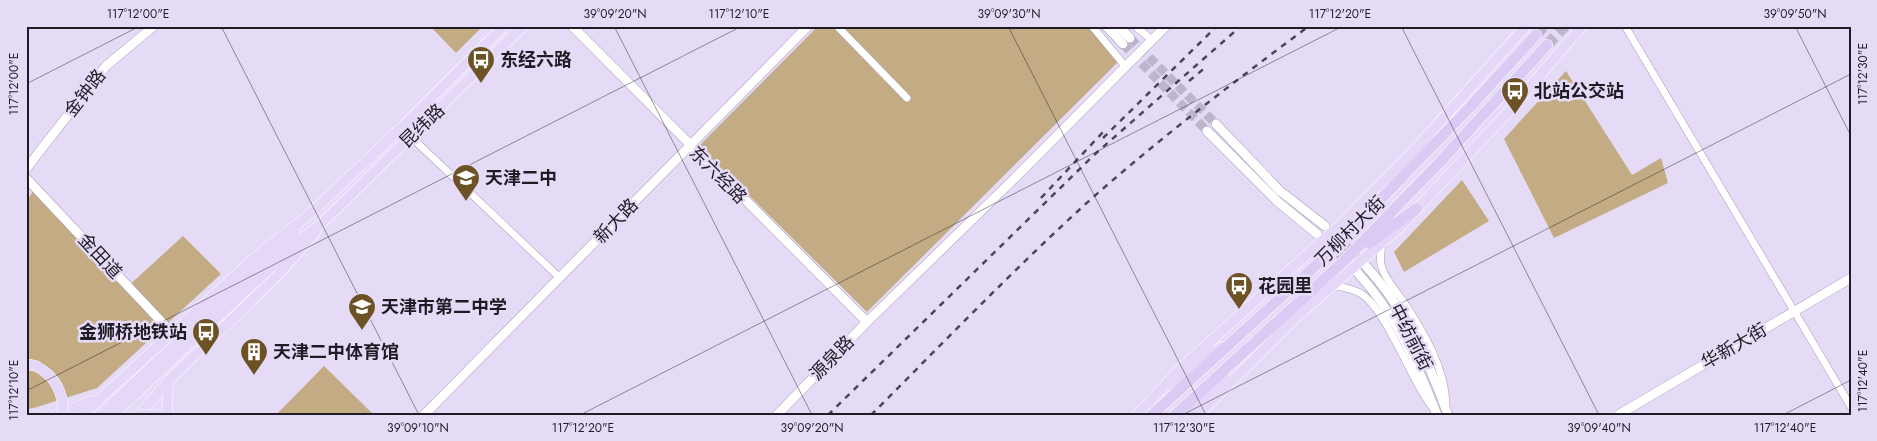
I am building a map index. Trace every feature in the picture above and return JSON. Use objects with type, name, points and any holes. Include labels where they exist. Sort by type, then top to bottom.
[{"type":"highway","name":"万柳村大街","points":[[1144,412],[1227,345],[1336,246],[1470,107],[1536,35]]},
{"type":"highway","name":"万柳村大街","points":[[1175,415],[1345,260],[1440,162],[1547,45]]},
{"type":"highway","points":[[1345,260],[1416,209]]},
{"type":"main road","name":"昆纬路","points":[[310,214],[402,127],[504,26]]},
{"type":"main road","name":"昆纬路","points":[[321,224],[523,26]]},
{"type":"main road","points":[[1144,412],[1182,367],[1321,243],[1390,174],[1526,26]]},
{"type":"main road","points":[[1198,415],[1232,383],[1266,346],[1416,209],[1512,108],[1582,26]]},
{"type":"main road","points":[[1336,246],[1390,174]]},
{"type":"main road","points":[[113,415],[273,260],[310,214]]},
{"type":"main road","points":[[82,415],[260,254],[310,214]]},
{"type":"main road","points":[[100,415],[273,260],[321,224]]},
{"type":"main road","points":[[139,415],[168,381],[277,276],[304,247],[321,224]]},
{"type":"main road","points":[[1186,415],[1231,370],[1261,335]]},
{"type":"main road","points":[[26,364],[44,370],[56,383],[62,398],[63,415]]},
{"type":"main road","points":[[167,415],[168,381]]},
{"type":"main road","points":[[56,415],[102,397]]},
{"type":"main road","points":[[139,415],[158,415]]},
{"type":"street","name":"金钟路","points":[[26,169],[106,66],[154,26]]},
{"type":"street","name":"东六经路","points":[[572,26],[689,146],[867,322]]},
{"type":"street","name":"新大路","points":[[424,415],[808,26]]},
{"type":"street","points":[[837,26],[907,98]]},
{"type":"street","points":[[1092,26],[1125,66]]},
{"type":"street","points":[[1106,26],[1126,41],[1118,26]]},
{"type":"street","points":[[1135,26],[1152,40]]},
{"type":"street","name":"源泉路","points":[[777,415],[867,322],[1016,177],[1166,26]]},
{"type":"street","points":[[1625,26],[1851,407]]},
{"type":"street","points":[[1216,124],[1280,191],[1325,226]]},
{"type":"street","points":[[1207,131],[1277,201],[1317,234]]},
{"type":"street","points":[[411,137],[560,278]]},
{"type":"street","name":"金田道","points":[[26,178],[173,334]]},
{"type":"street","points":[[1383,241],[1380,254],[1382,269],[1427,342],[1445,389],[1447,412]]},
{"type":"street","name":"中纺前街","points":[[1365,265],[1385,289],[1408,325],[1447,412]]},
{"type":"street","points":[[1357,272],[1383,303],[1404,336],[1436,413]]},
{"type":"street","name":"华新大街","points":[[1618,415],[1851,278]]},
{"type":"street","points":[[1332,285],[1360,292],[1369,301],[1399,348],[1417,387],[1436,413]]},
{"type":"shaded area","points":[[430,26],[483,26],[456,53]]},
{"type":"shaded area","points":[[818,26],[1089,26],[1122,58],[867,312],[699,146]]},
{"type":"shaded area","points":[[1566,71],[1632,175],[1661,158],[1668,183],[1554,238],[1504,139]]},
{"type":"shaded area","points":[[1462,180],[1489,221],[1404,272],[1394,252]]},
{"type":"shaded area","points":[[33,191],[125,289],[183,236],[221,274],[97,388],[26,409],[26,202]]},
{"type":"shaded area","points":[[324,366],[374,415],[276,415]]},
{"type":"tunnel","points":[[1536,35],[1544,26]]},
{"type":"tunnel","points":[[1547,45],[1565,26]]},
{"type":"tunnel","points":[[1130,38],[1216,124]]},
{"type":"tunnel","points":[[1123,44],[1207,131]]},
{"type":"tunnel","points":[[1319,236],[1348,263]]},
{"type":"tunnel","points":[[1337,237],[1365,265]]},
{"type":"railway","points":[[1103,138],[1217,26]]},
{"type":"railway","points":[[828,415],[1094,155],[1241,26]]},
{"type":"railway","points":[[871,415],[1006,279],[1090,200],[1170,132],[1309,26]]},
{"type":"railway","points":[[1189,81],[1206,67]]},
{"type":"railway","points":[[1041,198],[1104,131]]},
{"type":"place","name":"东经六路","points":[[481,84]]},
{"type":"place","name":"北站公交站","points":[[1515,115]]},
{"type":"place","name":"天津二中","points":[[466,202]]},
{"type":"place","name":"花园里","points":[[1239,310]]},
{"type":"place","name":"天津市第二中学","points":[[362,331]]},
{"type":"place","name":"金狮桥地铁站","points":[[206,356]]},
{"type":"place","name":"天津二中体育馆","points":[[254,376]]}]
